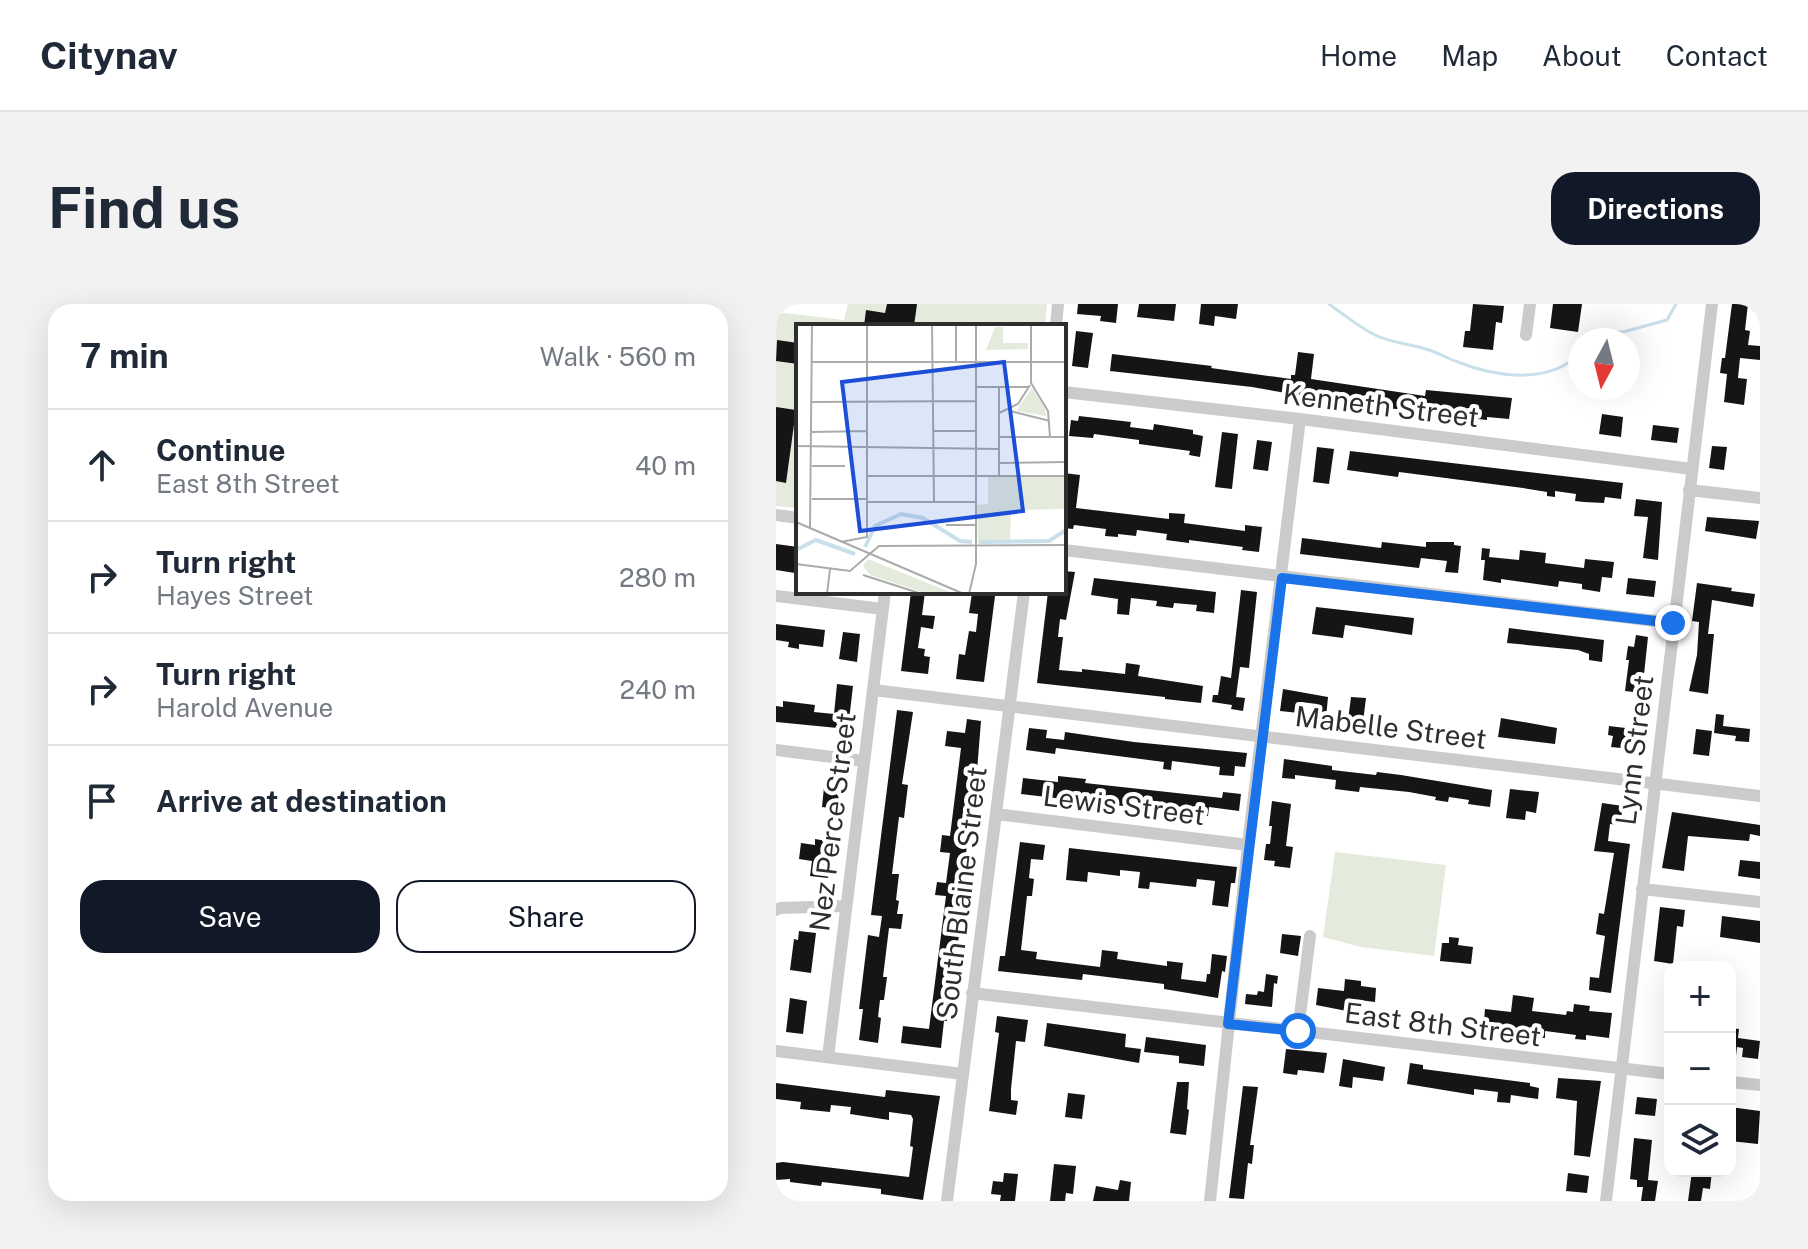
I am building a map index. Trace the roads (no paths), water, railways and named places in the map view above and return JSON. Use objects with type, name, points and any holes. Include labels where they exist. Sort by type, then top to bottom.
[{"type":"street","points":[[1056,324],[1058,304]]},
{"type":"street","points":[[1526,335],[1530,304]]},
{"type":"street","name":"Lynn Street","points":[[1606,1201],[1712,304]]},
{"type":"street","name":"Kenneth Street","points":[[1066,392],[1692,469]]},
{"type":"street","points":[[1210,1201],[1248,845],[1300,419]]},
{"type":"street","points":[[1689,490],[1760,498]]},
{"type":"street","points":[[776,515],[796,518]]},
{"type":"street","points":[[1066,550],[1673,623]]},
{"type":"street","name":"Nez Perce Street","points":[[828,1057],[885,594]]},
{"type":"street","name":"South Blaine Street","points":[[947,1201],[1024,594]]},
{"type":"street","points":[[776,596],[883,609]]},
{"type":"street","name":"Mabelle Street","points":[[873,690],[1760,796]]},
{"type":"street","points":[[776,750],[864,761]]},
{"type":"street","name":"Lewis Street","points":[[996,814],[1248,845]]},
{"type":"street","points":[[1642,889],[1760,902]]},
{"type":"street","points":[[777,908],[845,906]]},
{"type":"street","points":[[1298,1031],[1310,936]]},
{"type":"street","name":"East 8th Street","points":[[972,993],[1664,1073]]},
{"type":"street","points":[[776,1051],[963,1074]]},
{"type":"street","points":[[1736,1083],[1760,1085]]},
{"type":"waterway","points":[[1329,304],[1381,338],[1429,350],[1488,371],[1538,374],[1568,363]]},
{"type":"waterway","points":[[1638,328],[1667,320],[1676,304]]}]
